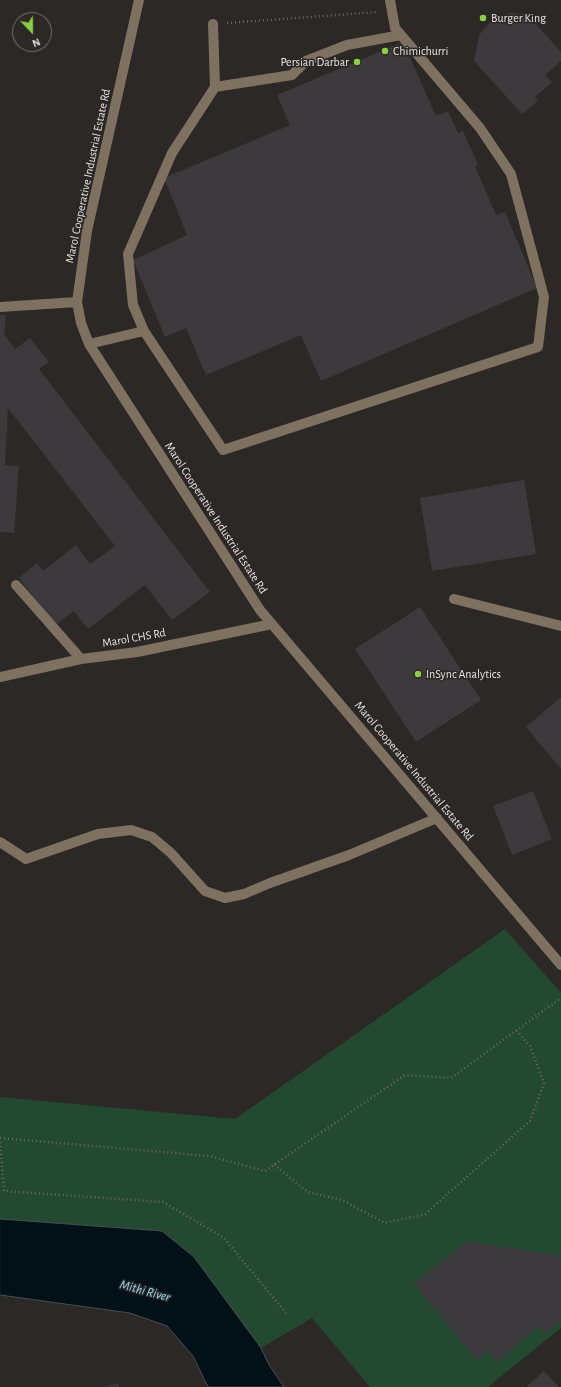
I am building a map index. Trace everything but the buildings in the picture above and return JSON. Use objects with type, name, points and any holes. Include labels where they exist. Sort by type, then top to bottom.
[{"type":"street","name":"Marol Cooperative Industrial Estate Rd","points":[[139,0],[87,231],[77,302],[81,323],[89,344],[260,610],[559,960]]},
{"type":"street","points":[[213,24],[215,87],[172,153],[128,254],[133,305],[144,332],[223,450],[538,347],[544,298],[511,174],[480,128],[395,28],[390,0]]},
{"type":"street","points":[[215,87],[292,75],[306,61],[347,44],[401,35]]},
{"type":"street","points":[[0,307],[77,302]]},
{"type":"street","points":[[89,344],[144,332]]},
{"type":"street","points":[[16,585],[81,660]]},
{"type":"street","points":[[454,599],[561,626]]},
{"type":"street","name":"Marol CHS Rd","points":[[0,677],[81,660],[137,652],[272,624]]},
{"type":"street","points":[[0,842],[26,859],[98,834],[131,830],[152,837],[171,853],[205,891],[225,898],[244,894],[270,883],[349,855],[437,818]]},
{"type":"path","points":[[213,24],[392,11]]},
{"type":"path","points":[[0,1138],[210,1156],[265,1171],[406,1075],[451,1078],[561,998]]},
{"type":"path","points":[[274,1166],[308,1192],[342,1200],[385,1223],[425,1214],[530,1122],[544,1083],[530,1046],[516,1030]]},
{"type":"path","points":[[0,1142],[4,1191],[163,1202],[224,1238],[286,1313]]},
{"type":"green space","points":[[505,929],[561,993],[561,1328],[488,1387],[370,1387],[312,1318],[261,1348],[194,1257],[162,1231],[0,1219],[0,1097],[235,1119]]},
{"type":"water","name":"Mithi River","points":[[0,1219],[162,1231],[194,1257],[261,1348],[269,1365],[284,1387],[208,1387],[193,1356],[167,1326],[130,1313],[0,1295]]},
{"type":"place","name":"Burger King","points":[[483,18]]},
{"type":"place","name":"Chimichurri","points":[[385,51]]},
{"type":"place","name":"Persian Darbar","points":[[357,62]]},
{"type":"place","name":"InSync Analytics","points":[[418,674]]}]
